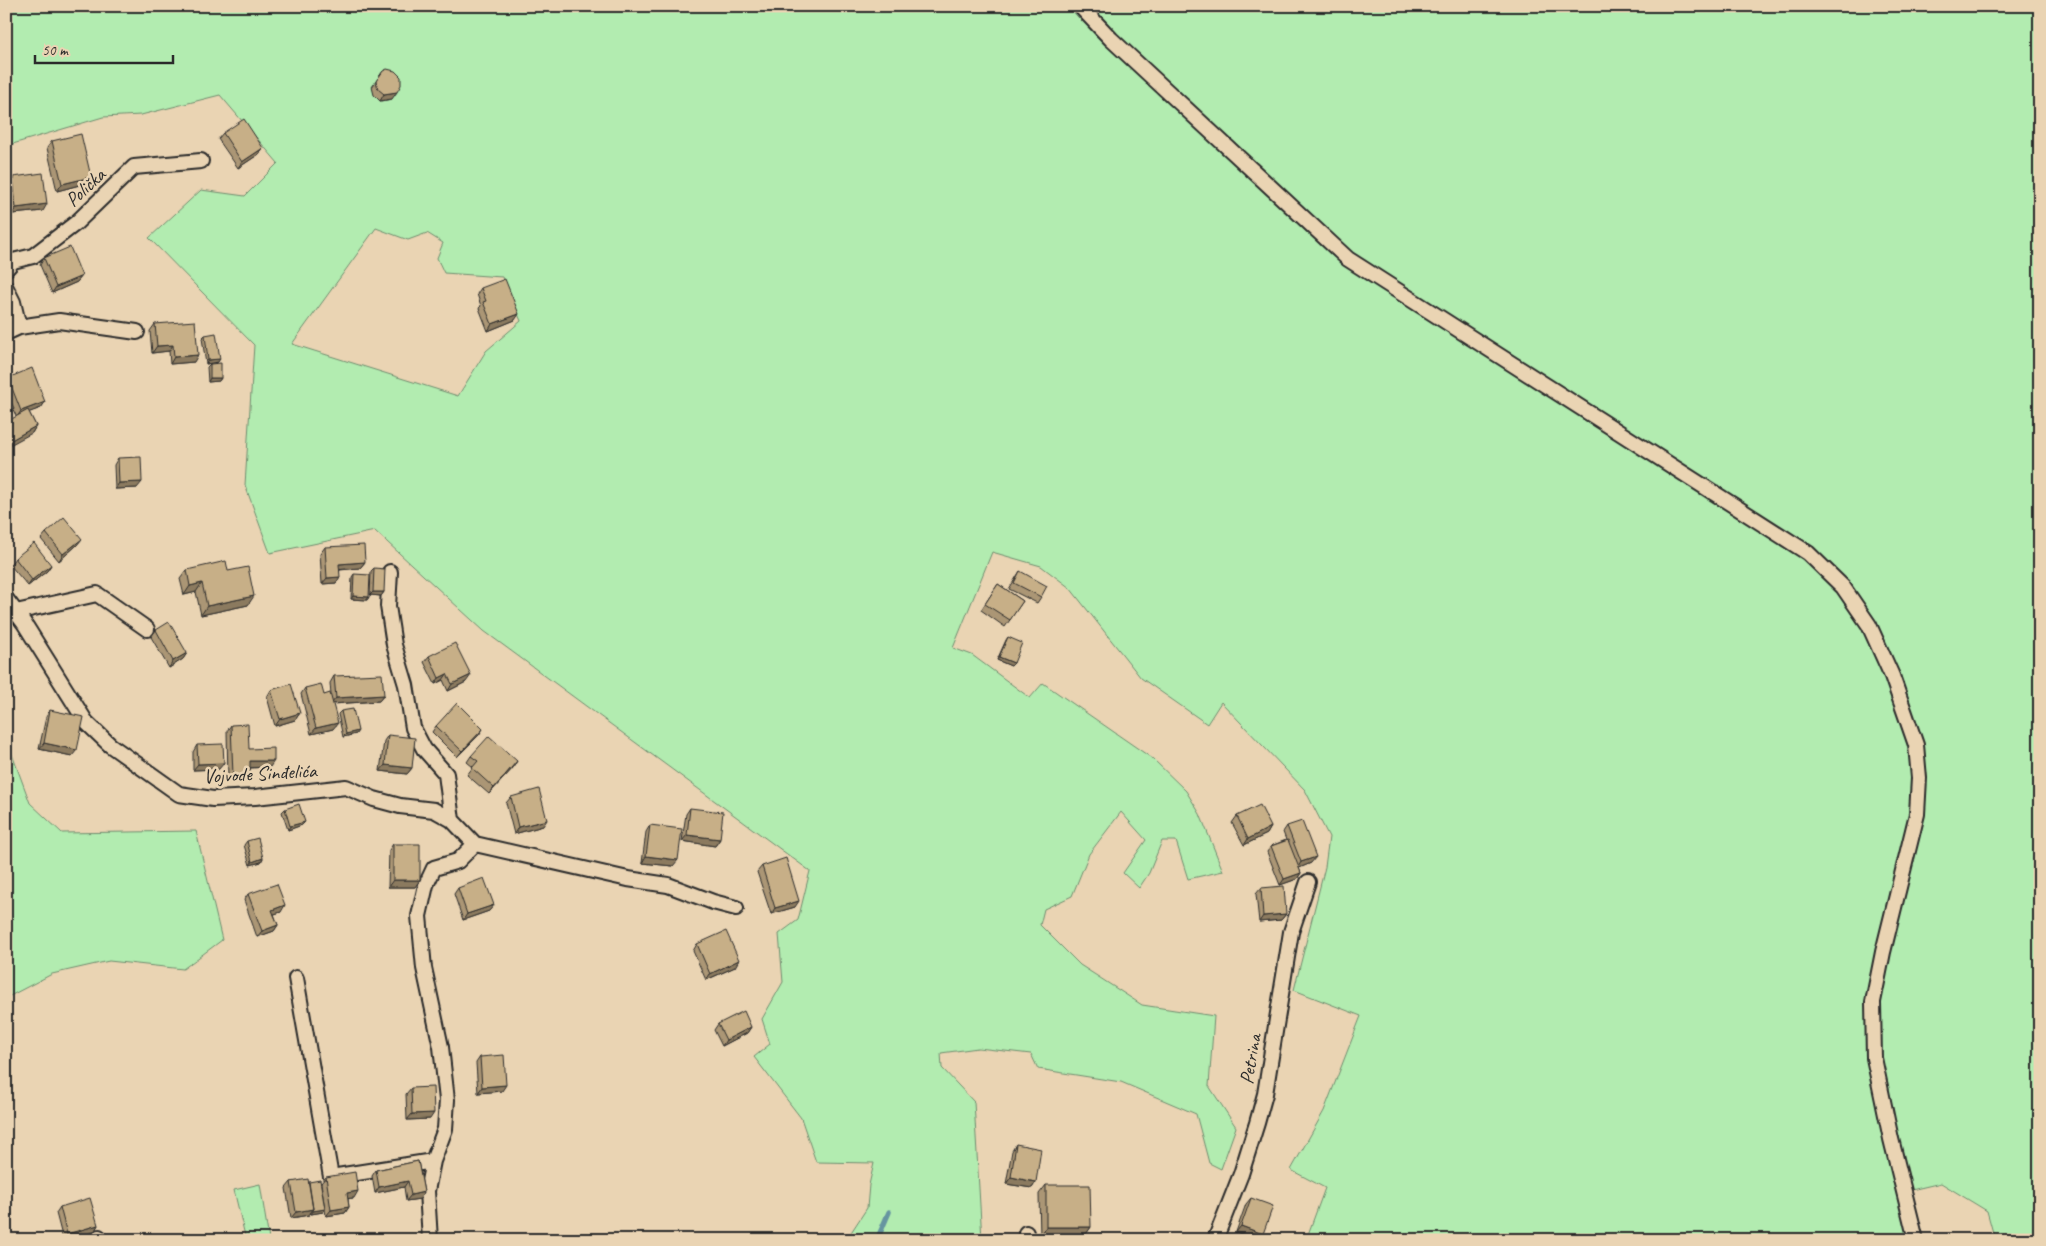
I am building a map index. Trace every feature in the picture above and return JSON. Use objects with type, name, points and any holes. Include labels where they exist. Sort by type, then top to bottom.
[{"type":"street","points":[[1080,6],[1111,39],[1348,259],[1808,553],[1843,587],[1869,625],[1892,676],[1916,745],[1919,778],[1917,814],[1883,952],[1873,1002],[1874,1058],[1891,1139],[1916,1240]]},
{"type":"street","name":"Polička","points":[[6,269],[13,261],[33,256],[76,223],[134,167],[201,161]]},
{"type":"street","points":[[6,288],[13,302],[20,327]]},
{"type":"street","points":[[6,333],[20,327],[58,321],[137,332]]},
{"type":"street","points":[[390,572],[388,606],[394,645],[406,685],[413,728],[424,749],[446,774],[452,820]]},
{"type":"street","points":[[16,612],[97,594],[147,628]]},
{"type":"street","name":"Vojvode Sinđelića","points":[[6,598],[86,722],[110,745],[179,794],[213,799],[255,797],[346,787],[374,799],[400,806],[434,810],[452,820],[475,844]]},
{"type":"street","points":[[430,1240],[427,1191],[433,1161],[445,1130],[448,1100],[441,1047],[424,968],[419,916],[426,885],[434,868],[458,861],[475,844],[628,879],[668,886],[736,908]]},
{"type":"street","name":"Petrina","points":[[1216,1240],[1242,1174],[1265,1094],[1291,932],[1308,882]]},
{"type":"street","points":[[296,978],[331,1177],[433,1161]]},
{"type":"green space","points":[[6,6],[1076,6],[1347,261],[1806,555],[1841,589],[1866,626],[1914,746],[1914,814],[1870,1002],[1913,1240],[1306,1240],[1325,1188],[1291,1170],[1324,1111],[1361,1016],[1294,990],[1325,867],[1329,837],[1305,790],[1221,702],[1207,724],[1141,678],[1070,588],[1041,566],[992,552],[953,648],[972,655],[1030,698],[1043,683],[1153,759],[1186,791],[1200,814],[1223,871],[1188,879],[1176,841],[1162,841],[1149,873],[1139,888],[1123,873],[1146,840],[1121,812],[1089,854],[1072,896],[1044,909],[1040,925],[1080,965],[1142,1005],[1214,1016],[1209,1086],[1236,1127],[1221,1169],[1209,1163],[1196,1114],[1121,1082],[1038,1069],[1031,1054],[978,1048],[941,1053],[942,1068],[974,1102],[982,1240],[846,1240],[867,1208],[869,1185],[874,1163],[816,1162],[801,1118],[754,1057],[770,1044],[762,1019],[783,982],[779,934],[798,920],[810,871],[484,631],[375,531],[270,553],[245,485],[254,345],[149,238],[201,190],[245,196],[278,163],[220,95],[141,115],[103,117],[6,146]],"holes":[[[376,228],[408,240],[427,233],[443,243],[437,258],[444,273],[502,277],[521,321],[486,351],[458,396],[292,344]]]},
{"type":"green space","points":[[1084,6],[2040,6],[2040,1240],[1995,1240],[1987,1211],[1941,1183],[1907,1191],[1876,1058],[1875,1002],[1919,814],[1919,745],[1845,585],[1350,257]]},
{"type":"green space","points":[[6,738],[30,803],[62,833],[196,831],[222,940],[183,969],[109,961],[52,974],[6,998]]},
{"type":"green space","points":[[260,1184],[269,1240],[246,1240],[234,1190]]},
{"type":"building","points":[[387,69],[395,71],[401,77],[401,85],[397,92],[384,94],[378,89],[376,81],[383,71]]},
{"type":"building","points":[[244,119],[263,148],[242,162],[223,133]]},
{"type":"building","points":[[81,134],[91,177],[62,184],[52,141]]},
{"type":"building","points":[[43,173],[47,204],[16,208],[13,177]]},
{"type":"building","points":[[70,247],[82,276],[56,287],[44,258]]},
{"type":"building","points":[[505,279],[519,314],[492,324],[483,302],[486,301],[481,288]]},
{"type":"building","points":[[195,321],[198,355],[174,357],[173,345],[157,346],[155,324]]},
{"type":"building","points":[[216,333],[220,359],[208,360],[205,335]]},
{"type":"building","points":[[221,363],[221,378],[210,378],[210,364]]},
{"type":"building","points":[[32,368],[45,402],[21,411],[8,378]]},
{"type":"building","points":[[6,392],[14,408],[6,412]]},
{"type":"building","points":[[28,410],[36,426],[6,443],[6,422]]},
{"type":"building","points":[[141,457],[142,482],[119,483],[118,458]]},
{"type":"building","points":[[64,517],[82,539],[63,554],[46,533]]},
{"type":"building","points":[[34,543],[51,565],[32,580],[15,558]]},
{"type":"building","points":[[364,545],[365,562],[339,564],[340,577],[327,578],[325,547]]},
{"type":"building","points":[[226,561],[228,571],[248,567],[254,596],[207,606],[202,583],[190,586],[187,570]]},
{"type":"building","points":[[374,568],[385,569],[384,592],[373,592]]},
{"type":"building","points":[[1020,571],[1047,586],[1041,597],[1014,583]]},
{"type":"building","points":[[354,574],[370,575],[369,597],[353,596]]},
{"type":"building","points":[[998,584],[1023,601],[1010,620],[985,604]]},
{"type":"building","points":[[169,622],[187,653],[173,661],[156,630]]},
{"type":"building","points":[[1008,637],[1022,643],[1014,663],[999,657]]},
{"type":"building","points":[[455,643],[471,675],[452,684],[447,674],[439,678],[429,656]]},
{"type":"building","points":[[382,674],[384,695],[336,698],[334,676]]},
{"type":"building","points":[[291,684],[300,713],[280,719],[271,690]]},
{"type":"building","points":[[321,684],[324,695],[330,693],[338,723],[316,728],[305,688]]},
{"type":"building","points":[[457,703],[483,729],[462,751],[436,726]]},
{"type":"building","points":[[353,709],[358,731],[346,734],[341,711]]},
{"type":"building","points":[[50,710],[84,717],[77,750],[44,743]]},
{"type":"building","points":[[248,724],[249,749],[274,748],[274,761],[250,761],[250,774],[233,775],[231,725]]},
{"type":"building","points":[[388,735],[415,738],[412,768],[385,765]]},
{"type":"building","points":[[489,736],[517,761],[494,788],[472,768],[478,761],[471,756]]},
{"type":"building","points":[[223,744],[224,763],[198,764],[197,745]]},
{"type":"building","points":[[539,789],[547,820],[518,827],[511,797]]},
{"type":"building","points":[[299,804],[305,822],[290,826],[285,809]]},
{"type":"building","points":[[1260,805],[1271,827],[1248,839],[1237,816]]},
{"type":"building","points":[[690,808],[723,812],[720,839],[687,835]]},
{"type":"building","points":[[1302,821],[1316,857],[1301,862],[1287,826]]},
{"type":"building","points":[[650,825],[682,829],[678,860],[646,856]]},
{"type":"building","points":[[258,838],[263,858],[252,862],[247,841]]},
{"type":"building","points":[[1288,840],[1301,873],[1284,879],[1271,846]]},
{"type":"building","points":[[393,844],[420,844],[420,880],[393,880]]},
{"type":"building","points":[[786,858],[799,901],[775,908],[762,866]]},
{"type":"building","points":[[484,878],[494,905],[467,914],[458,888]]},
{"type":"building","points":[[277,884],[285,905],[272,910],[278,925],[262,931],[248,894]]},
{"type":"building","points":[[1284,886],[1286,914],[1263,916],[1261,888]]},
{"type":"building","points":[[726,931],[739,960],[710,974],[697,944]]},
{"type":"building","points":[[744,1011],[751,1027],[726,1040],[718,1024]]},
{"type":"building","points":[[504,1055],[506,1085],[482,1087],[480,1057]]},
{"type":"building","points":[[433,1087],[434,1113],[412,1114],[411,1088]]},
{"type":"building","points":[[1016,1144],[1041,1149],[1036,1182],[1011,1177]]},
{"type":"building","points":[[418,1161],[424,1192],[411,1195],[408,1181],[379,1187],[376,1170]]},
{"type":"building","points":[[355,1172],[358,1191],[347,1193],[349,1207],[331,1210],[326,1177]]},
{"type":"building","points":[[308,1179],[313,1209],[296,1212],[291,1182]]},
{"type":"building","points":[[320,1180],[325,1209],[313,1211],[309,1182]]},
{"type":"building","points":[[1046,1185],[1090,1185],[1091,1227],[1046,1227]]},
{"type":"building","points":[[90,1198],[98,1225],[67,1234],[60,1207]]},
{"type":"building","points":[[1251,1198],[1273,1206],[1263,1234],[1241,1226]]},
{"type":"waterway","points":[[877,1240],[889,1212]]}]
